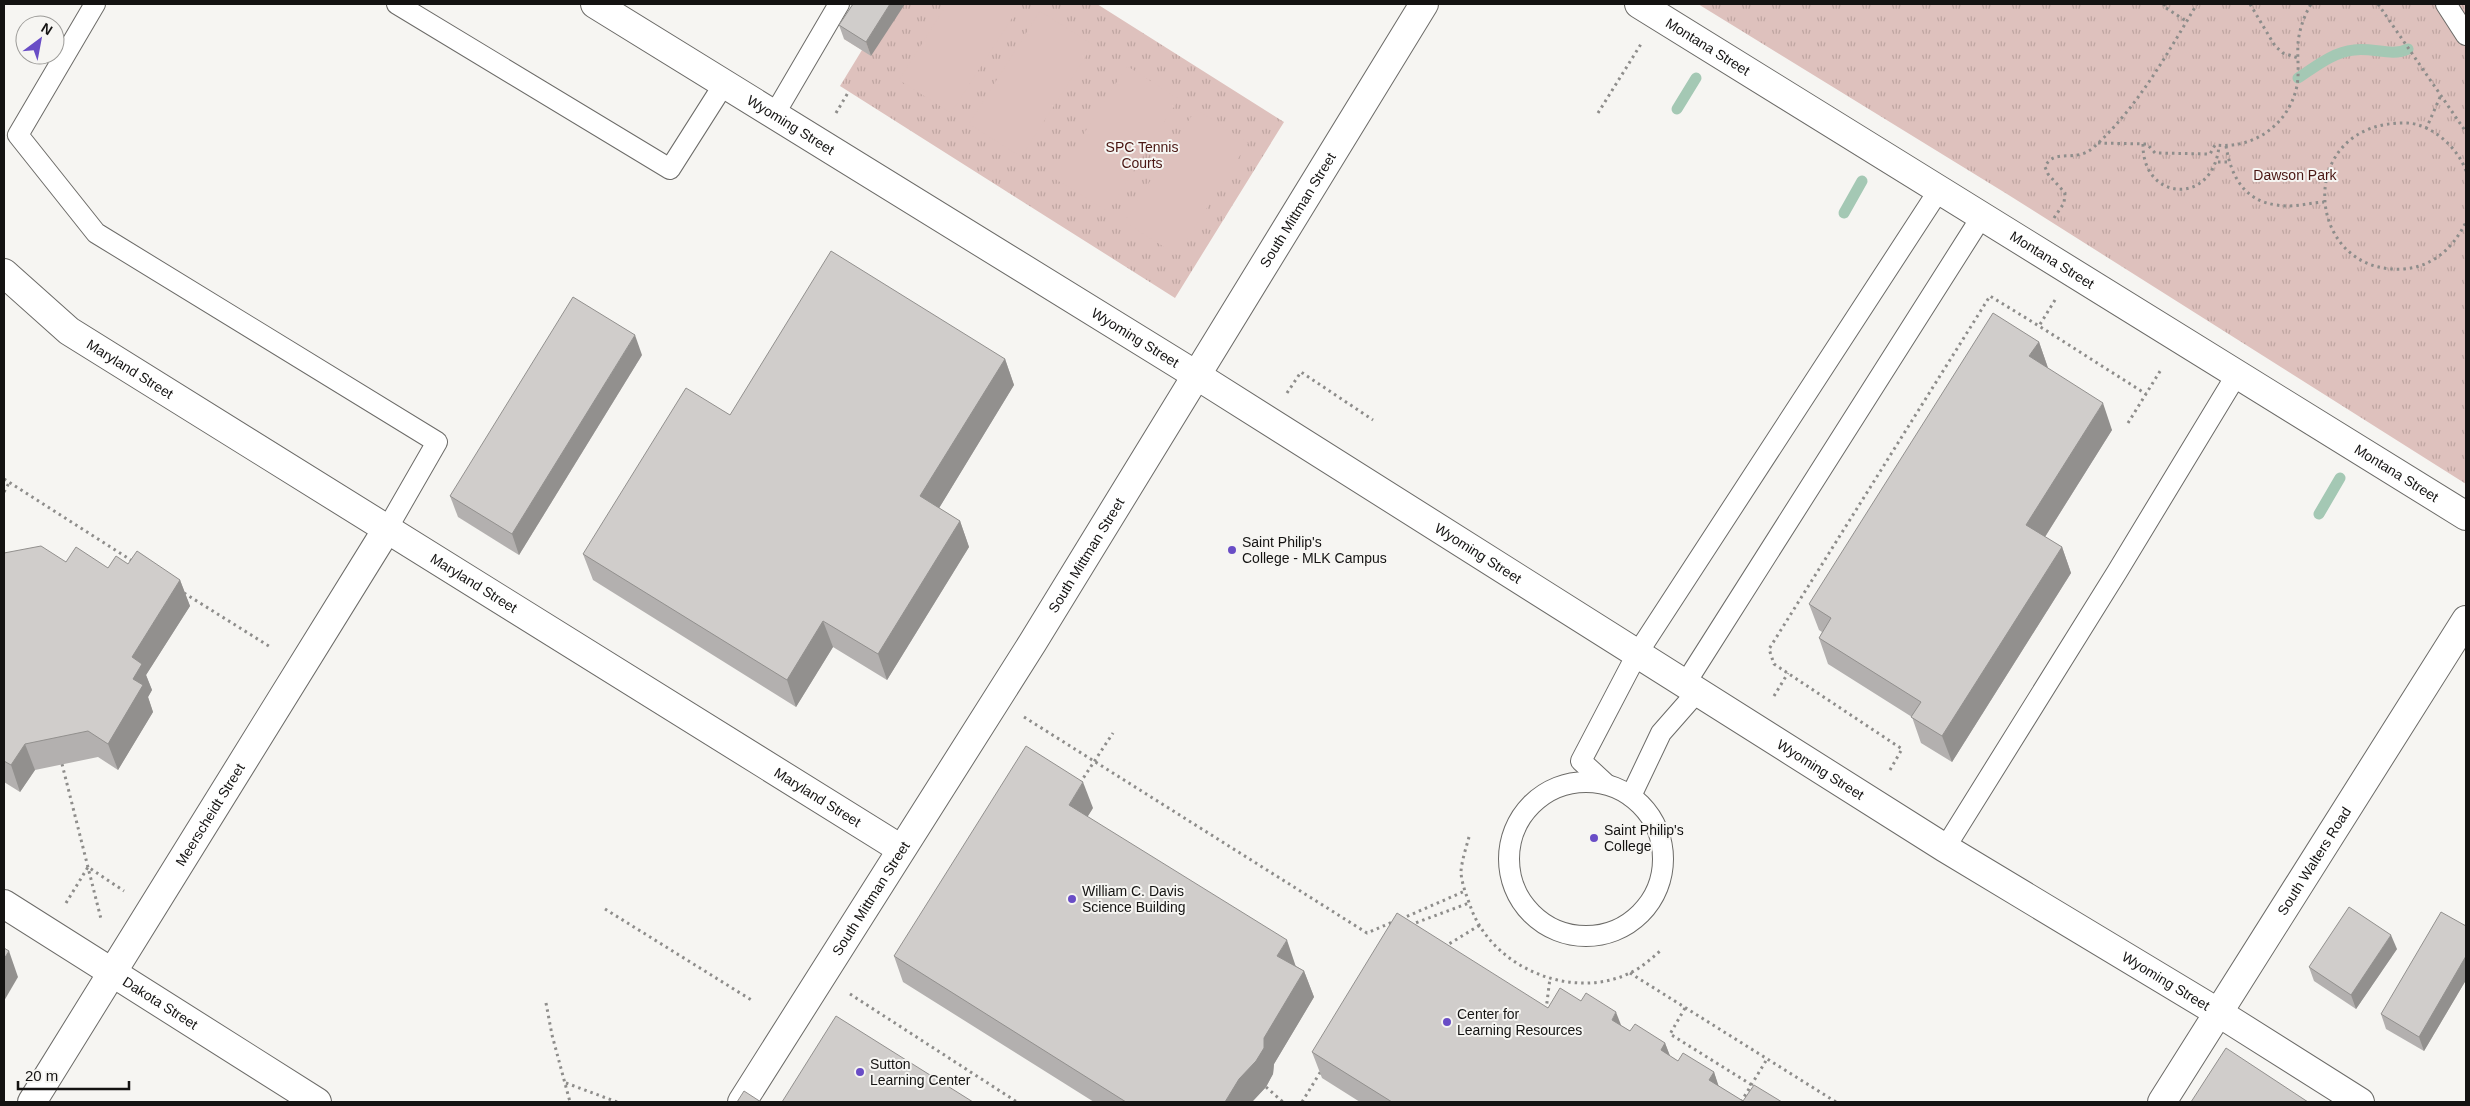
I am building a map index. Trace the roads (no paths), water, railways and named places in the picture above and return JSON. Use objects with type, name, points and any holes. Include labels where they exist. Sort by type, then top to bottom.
[{"type":"street","name":"Wyoming Street","points":[[595,4],[1196,375],[1945,848],[2218,1013],[2360,1102]]},
{"type":"street","name":"South Mittman Street","points":[[742,1102],[1033,642],[1424,4]]},
{"type":"street","name":"Montana Street","points":[[1639,4],[2466,516]]},
{"type":"street","name":"Maryland Street","points":[[4,273],[69,331],[901,849]]},
{"type":"street","name":"Meerscheidt Street","points":[[32,1102],[387,529]]},
{"type":"street","name":"South Walters Road","points":[[2162,1102],[2466,620]]},
{"type":"street","name":"Dakota Street","points":[[4,904],[317,1102]]},
{"type":"lane","points":[[95,4],[18,135],[96,233],[437,442],[387,529]]},
{"type":"lane","points":[[397,4],[670,169],[724,84]]},
{"type":"lane","points":[[2446,4],[2466,35]]},
{"type":"lane","points":[[774,114],[835,5]]},
{"type":"lane","points":[[1606,784],[1581,782],[1557,787],[1536,800],[1520,818],[1511,842],[1509,867],[1517,892],[1531,913],[1552,928],[1577,935],[1602,934],[1626,925],[1646,908],[1658,887],[1664,861],[1660,837],[1649,814],[1631,796],[1606,784],[1581,760],[1637,654],[1939,190]]},
{"type":"lane","points":[[1631,796],[1661,732],[1691,688],[1982,216]]},
{"type":"lane","points":[[1945,848],[2117,572],[2237,374]]},
{"type":"waterway","points":[[2298,78],[2324,61],[2346,51],[2361,49],[2395,52],[2408,49]]},
{"type":"waterway","points":[[1677,109],[1696,78]]},
{"type":"waterway","points":[[1844,213],[1862,181]]},
{"type":"waterway","points":[[2319,514],[2340,478]]},
{"type":"place","name":"Saint Philip's College - MLK Campus","points":[[1232,550]]},
{"type":"place","name":"Saint Philip's College","points":[[1594,838]]},
{"type":"place","name":"William C. Davis Science Building","points":[[1072,899]]},
{"type":"place","name":"Center for Learning Resources","points":[[1447,1022]]},
{"type":"place","name":"Sutton Learning Center","points":[[860,1072]]},
{"type":"park label","name":"SPC Tennis Courts","points":[[1142,156]]},
{"type":"park label","name":"Dawson Park","points":[[2295,175]]}]
